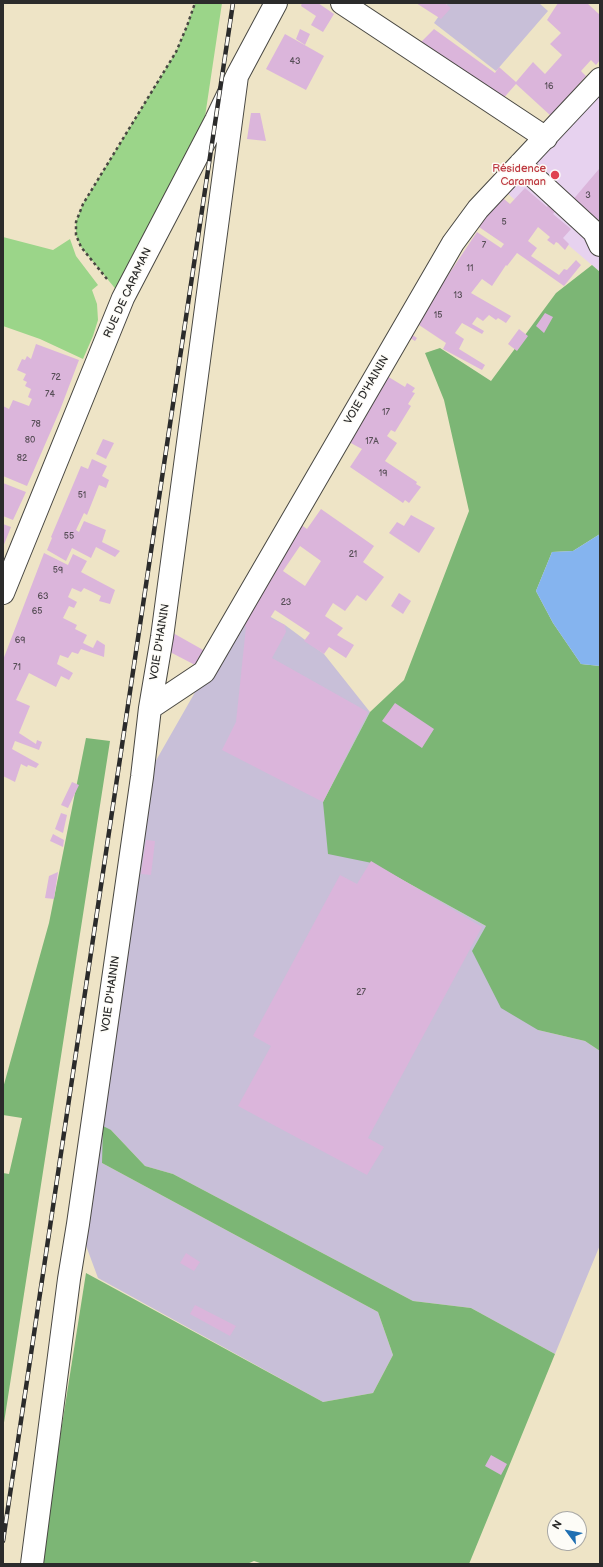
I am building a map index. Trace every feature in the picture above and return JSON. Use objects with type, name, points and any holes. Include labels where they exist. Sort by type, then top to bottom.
[{"type":"street","name":"RUE DE CARAMAN","points":[[3,593],[123,298],[276,3]]},
{"type":"street","points":[[342,3],[546,138]]},
{"type":"street","name":"VOIE D'HAININ","points":[[32,1564],[69,1279],[142,777],[150,708],[162,637],[237,76]]},
{"type":"street","name":"VOIE D'HAININ","points":[[150,708],[204,672],[453,243],[478,209],[600,79]]},
{"type":"street","points":[[520,164],[594,232],[600,245]]},
{"type":"path","points":[[123,298],[81,247],[76,235],[76,222],[83,204],[176,52],[195,3]]},
{"type":"shaded area","points":[[448,3],[539,3],[548,11],[496,71],[434,23]]},
{"type":"shaded area","name":"Résidence Caraman","points":[[600,79],[600,272],[507,193]]},
{"type":"shaded area","points":[[246,603],[285,625],[324,654],[370,712],[323,802],[372,863],[486,926],[538,1030],[585,1041],[600,1051],[600,1245],[555,1354],[471,1308],[413,1301],[173,1174],[145,1166],[111,1130],[102,1163],[378,1312],[393,1355],[373,1393],[323,1402],[98,1278],[78,1224],[154,764]]},
{"type":"green space","points":[[195,3],[222,3],[200,150],[123,298],[81,247],[76,235],[76,222],[83,204],[176,52]]},
{"type":"green space","points":[[3,237],[53,250],[70,239],[76,256],[98,285],[92,290],[97,304],[98,320],[83,359],[40,339],[3,326]]},
{"type":"green space","points":[[592,265],[600,272],[600,534],[573,551],[552,552],[536,591],[553,623],[581,664],[600,666],[600,1051],[585,1041],[538,1030],[501,1008],[472,951],[486,926],[372,863],[328,854],[323,802],[370,712],[404,680],[469,511],[444,400],[425,353],[440,348],[491,381],[556,293]]},
{"type":"green space","points":[[86,738],[110,741],[3,1429],[3,1173],[9,1174],[22,1118],[3,1115],[3,1088],[49,923]]},
{"type":"green space","points":[[103,1126],[111,1130],[145,1166],[173,1174],[413,1301],[471,1308],[555,1354],[469,1564],[263,1564],[254,1561],[247,1564],[40,1564],[86,1273],[323,1402],[373,1393],[393,1355],[378,1312],[102,1163]]},
{"type":"water","points":[[600,534],[600,666],[581,664],[553,623],[536,591],[552,552],[573,551]]},
{"type":"building","points":[[302,3],[318,3],[334,14],[323,32],[311,25],[316,16],[301,6]]},
{"type":"building","points":[[416,3],[445,3],[451,8],[441,19]]},
{"type":"building","points":[[558,3],[587,3],[600,15],[600,60],[596,65],[591,60],[581,71],[586,76],[551,116],[516,84],[501,101],[421,42],[434,29],[495,73],[499,67],[516,82],[533,62],[545,74],[562,55],[550,44],[561,33],[547,20]]},
{"type":"building","points":[[300,29],[310,34],[305,45],[296,39]]},
{"type":"building","points":[[285,34],[324,56],[306,90],[266,69]]},
{"type":"building","points":[[251,113],[260,113],[266,141],[247,139]]},
{"type":"building","points":[[599,169],[600,170],[600,229],[571,202]]},
{"type":"building","points":[[525,188],[547,207],[549,204],[556,210],[553,214],[571,229],[563,238],[569,244],[565,250],[558,243],[556,242],[554,245],[547,240],[550,237],[538,227],[528,241],[537,248],[531,256],[559,275],[564,269],[567,270],[576,260],[581,265],[564,286],[517,253],[507,266],[506,265],[492,286],[482,279],[471,293],[511,316],[506,323],[498,318],[496,320],[489,315],[483,321],[477,317],[472,324],[484,331],[482,334],[462,323],[455,333],[464,339],[459,349],[485,365],[482,370],[443,349],[446,343],[416,323],[477,232],[501,248],[504,244],[479,227],[499,199],[504,199],[510,204]]},
{"type":"building","points":[[545,313],[553,317],[544,333],[536,326]]},
{"type":"building","points":[[519,329],[528,336],[517,351],[508,344]]},
{"type":"building","points":[[411,334],[417,338],[415,341],[410,338]]},
{"type":"building","points":[[36,344],[79,360],[60,410],[27,486],[3,476],[3,406],[9,409],[13,400],[29,406],[32,399],[28,397],[31,389],[25,386],[27,382],[23,380],[26,374],[17,370],[22,359],[25,360],[27,356],[31,359]]},
{"type":"building","points":[[387,376],[405,387],[407,383],[415,388],[412,392],[415,393],[408,404],[411,406],[395,432],[391,430],[387,436],[397,443],[385,461],[417,482],[416,484],[421,487],[409,503],[405,500],[403,503],[350,467],[362,449],[347,441]]},
{"type":"building","points":[[103,439],[114,443],[106,459],[96,454]]},
{"type":"building","points":[[92,459],[107,466],[102,476],[109,480],[106,488],[99,485],[87,515],[84,513],[76,530],[79,532],[84,521],[106,530],[102,542],[120,551],[115,557],[96,547],[91,558],[72,548],[66,561],[47,550],[81,466],[88,469]]},
{"type":"building","points":[[3,483],[26,492],[13,520],[3,516]]},
{"type":"building","points":[[321,509],[374,546],[363,562],[384,577],[366,601],[357,595],[345,611],[333,603],[325,616],[343,628],[337,635],[354,645],[346,658],[329,647],[324,654],[304,641],[310,633],[275,610],[270,618],[285,625],[286,632],[272,658],[368,712],[323,802],[222,750],[236,722],[246,627],[239,623],[297,522],[307,529]],"holes":[[[300,546],[321,561],[305,586],[283,571]]]},
{"type":"building","points":[[411,515],[435,528],[419,553],[389,533],[397,522],[404,526]]},
{"type":"building","points":[[3,524],[11,527],[3,547]]},
{"type":"building","points":[[44,553],[68,565],[73,554],[87,561],[81,572],[115,590],[110,604],[99,601],[101,596],[84,588],[81,592],[72,588],[68,597],[77,602],[74,608],[69,606],[63,618],[77,625],[75,629],[87,635],[83,643],[93,648],[97,640],[105,645],[104,657],[81,649],[78,654],[72,652],[68,658],[60,655],[57,664],[73,673],[69,680],[61,676],[56,687],[29,673],[16,700],[30,706],[19,733],[36,744],[37,740],[42,742],[39,750],[15,741],[12,749],[39,764],[36,768],[28,765],[27,767],[21,764],[15,782],[3,776],[3,660]]},
{"type":"building","points":[[399,593],[411,601],[403,614],[391,606]]},
{"type":"building","points":[[173,633],[205,651],[197,666],[170,652]]},
{"type":"building","points":[[395,703],[434,729],[422,748],[382,721]]},
{"type":"building","points":[[72,782],[79,785],[68,808],[61,805]]},
{"type":"building","points":[[61,813],[67,815],[63,833],[55,829]]},
{"type":"building","points":[[53,834],[64,840],[63,847],[50,841]]},
{"type":"building","points":[[146,840],[155,841],[151,875],[141,874]]},
{"type":"building","points":[[371,861],[482,927],[368,1138],[384,1147],[367,1175],[238,1106],[271,1046],[253,1036],[340,875],[357,884]]},
{"type":"building","points":[[58,872],[54,899],[45,898],[49,876]]},
{"type":"building","points":[[186,1253],[200,1262],[194,1271],[180,1263]]},
{"type":"building","points":[[195,1305],[236,1326],[230,1336],[190,1314]]},
{"type":"building","points":[[491,1455],[507,1464],[501,1475],[485,1466]]},
{"type":"railway","points":[[3,1541],[233,3]]},
{"type":"place","name":"Résidence Caraman","points":[[555,175]]}]
